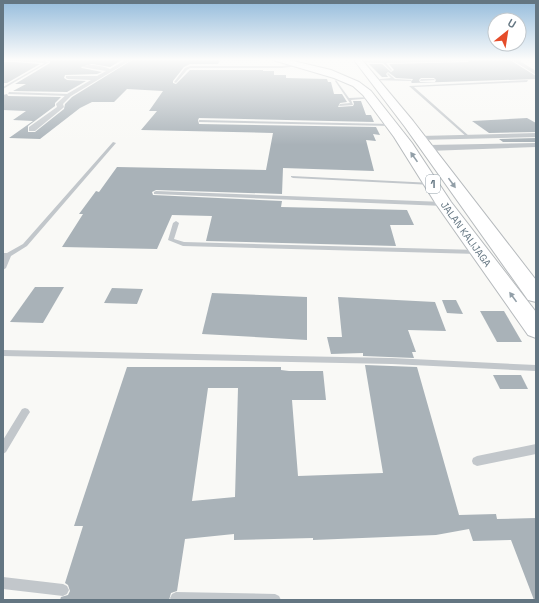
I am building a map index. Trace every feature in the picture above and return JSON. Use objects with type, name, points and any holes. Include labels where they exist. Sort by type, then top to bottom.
[{"type":"highway","name":"JALAN KALIJAGA","points":[[361,88],[366,92],[392,125],[433,184],[444,204],[536,329]]},
{"type":"highway","name":"JALAN KALIJAGA","points":[[379,88],[409,124],[535,292]]},
{"type":"highway","points":[[392,125],[409,124]]},
{"type":"street","points":[[32,129],[61,107],[59,104],[60,102],[81,88]]},
{"type":"street","points":[[423,143],[468,137],[536,135]]},
{"type":"street","points":[[423,143],[536,145]]},
{"type":"lane","points":[[340,105],[352,104],[341,88]]},
{"type":"lane","points":[[413,88],[468,137]]},
{"type":"lane","points":[[9,93],[69,95]]},
{"type":"lane","points":[[349,99],[371,98]]},
{"type":"lane","points":[[200,121],[392,125]]},
{"type":"lane","points":[[3,268],[6,255],[25,245],[114,143]]},
{"type":"lane","points":[[293,177],[433,184]]},
{"type":"lane","points":[[156,193],[444,204]]},
{"type":"lane","points":[[176,223],[171,240],[183,244],[480,252]]},
{"type":"lane","points":[[3,353],[392,361],[536,368]]},
{"type":"lane","points":[[3,449],[25,412]]},
{"type":"lane","points":[[477,461],[536,449]]},
{"type":"lane","points":[[3,583],[63,590]]},
{"type":"lane","points":[[176,598],[275,600]]},
{"type":"building","points":[[18,88],[74,88],[67,92],[13,91]]},
{"type":"building","points":[[86,88],[333,88],[334,94],[342,94],[347,102],[340,103],[338,107],[353,106],[353,101],[361,101],[366,115],[371,115],[374,122],[199,118],[199,124],[376,127],[380,135],[373,134],[376,141],[366,140],[374,171],[283,168],[282,194],[156,190],[152,192],[153,195],[282,201],[281,207],[407,210],[414,225],[390,225],[396,246],[206,241],[212,216],[172,215],[157,249],[62,247],[83,214],[79,214],[96,191],[99,192],[117,167],[266,170],[273,133],[141,130],[157,111],[149,111],[163,91],[127,89],[114,102],[92,102],[80,108],[40,139],[9,138],[33,121],[13,120],[26,111],[3,110],[3,95],[61,97],[55,103],[55,106],[28,126],[28,132],[35,132],[64,109],[65,104],[72,97]]},
{"type":"building","points":[[527,118],[536,123],[536,132],[489,133],[472,121]]},
{"type":"building","points":[[536,138],[536,142],[503,142],[499,139]]},
{"type":"building","points":[[35,287],[64,287],[43,323],[10,322]]},
{"type":"building","points":[[112,288],[143,289],[137,304],[104,303]]},
{"type":"building","points":[[212,293],[307,297],[307,340],[202,334]]},
{"type":"building","points":[[338,297],[435,302],[446,331],[408,330],[416,352],[412,352],[414,358],[363,356],[363,353],[331,354],[327,337],[342,337]]},
{"type":"building","points":[[442,300],[456,300],[463,314],[447,313]]},
{"type":"building","points":[[480,311],[504,311],[522,342],[497,342]]},
{"type":"building","points":[[365,365],[417,367],[459,515],[496,514],[497,519],[536,518],[536,600],[534,600],[511,540],[473,541],[469,529],[436,535],[313,540],[313,538],[234,540],[234,534],[185,539],[177,591],[171,593],[169,600],[60,600],[61,597],[68,595],[70,591],[68,585],[65,583],[83,526],[74,526],[127,367],[281,367],[281,370],[289,371],[323,371],[326,400],[292,400],[298,476],[383,473]],"holes":[[[208,388],[238,388],[235,497],[192,501]]]},
{"type":"building","points":[[493,375],[521,375],[528,389],[500,389]]}]
